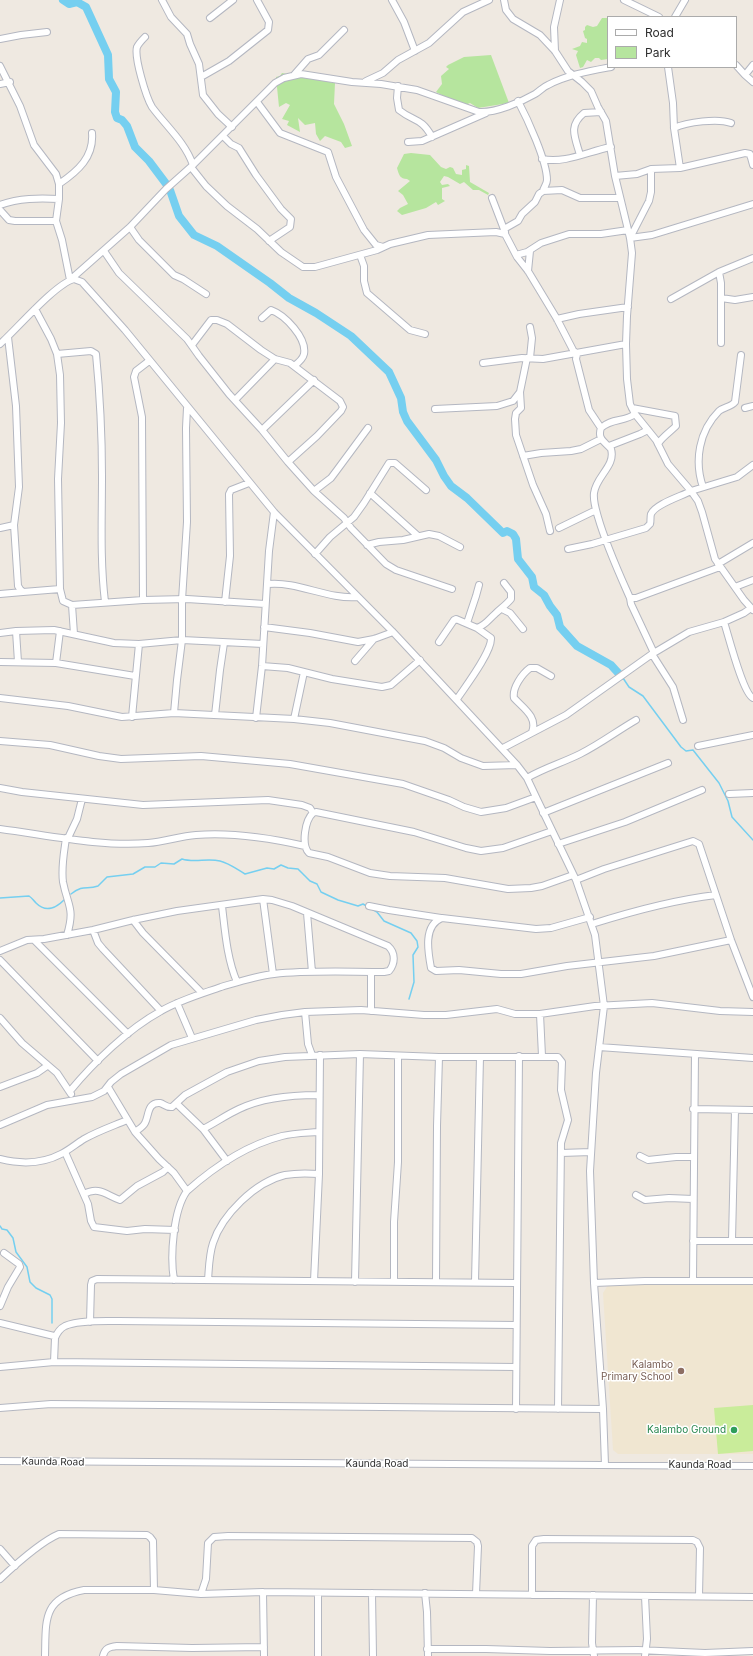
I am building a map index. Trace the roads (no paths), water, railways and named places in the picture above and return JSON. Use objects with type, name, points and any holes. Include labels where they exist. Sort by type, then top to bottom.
[{"type":"street","points":[[162,0],[171,17],[187,34],[199,64],[202,91],[205,98],[218,114],[232,127]]},
{"type":"street","points":[[210,18],[234,0]]},
{"type":"street","points":[[201,78],[229,62],[268,30],[269,22],[257,0]]},
{"type":"street","points":[[392,0],[404,22],[415,51]]},
{"type":"street","points":[[364,82],[383,73],[398,60],[429,43],[464,12],[489,0]]},
{"type":"street","points":[[503,748],[566,715],[653,654],[689,632],[724,622],[752,609],[719,565],[712,550],[698,501],[668,464],[658,444],[634,411],[629,399],[626,344],[632,253],[630,238],[615,176],[606,121],[591,91],[568,71],[556,52],[532,29],[513,19],[506,10],[504,0]]},
{"type":"street","points":[[556,52],[554,27],[560,0]]},
{"type":"street","points":[[624,0],[657,16]]},
{"type":"street","points":[[676,16],[685,0]]},
{"type":"street","points":[[294,75],[308,59],[319,55],[344,30]]},
{"type":"street","points":[[0,39],[47,32]]},
{"type":"street","points":[[145,37],[138,46],[136,55],[152,106],[170,127],[188,154],[192,166],[210,190],[290,259],[307,268],[377,250],[383,246],[428,235],[445,233],[471,234],[496,232],[503,233],[508,237]]},
{"type":"street","points":[[745,75],[753,65]]},
{"type":"street","points":[[0,66],[10,82],[34,145],[56,174],[59,184],[60,199],[56,221],[62,240],[70,280]]},
{"type":"street","points":[[737,66],[753,82]]},
{"type":"street","points":[[408,142],[422,141],[432,137],[533,95],[549,85],[573,76],[607,68]]},
{"type":"street","points":[[668,68],[673,103],[674,128],[680,168]]},
{"type":"street","points":[[0,344],[35,309],[130,227],[166,189],[223,136],[275,83],[284,78],[294,75],[312,75],[339,80],[398,86],[417,90],[479,112],[487,113]]},
{"type":"street","points":[[0,84],[10,82]]},
{"type":"street","points":[[398,86],[397,98],[400,110],[426,126],[432,137]]},
{"type":"street","points":[[504,229],[518,221],[522,214],[535,202],[539,194],[543,191],[547,182],[542,159],[525,114],[518,101]]},
{"type":"street","points":[[257,102],[280,133],[328,152],[336,177],[364,230],[376,244],[383,246]]},
{"type":"street","points":[[580,155],[573,128],[574,124],[584,113],[601,112]]},
{"type":"street","points":[[674,128],[682,125],[718,120],[731,123]]},
{"type":"street","points":[[59,184],[81,167],[88,158],[92,143],[92,133]]},
{"type":"street","points":[[223,136],[230,144],[239,148],[256,175],[281,209],[291,219],[290,226],[269,241]]},
{"type":"street","points":[[542,159],[567,159],[611,147]]},
{"type":"street","points":[[615,176],[637,174],[650,169],[680,168],[745,152],[750,154],[753,164]]},
{"type":"street","points":[[630,238],[649,201],[651,192],[650,169]]},
{"type":"street","points":[[543,191],[562,190],[580,198],[620,198]]},
{"type":"street","points":[[492,198],[516,255],[528,271],[558,319],[573,350],[577,354]]},
{"type":"street","points":[[0,205],[9,202],[26,200],[60,199]]},
{"type":"street","points":[[630,238],[652,235],[753,204]]},
{"type":"street","points":[[0,210],[9,220],[56,221]]},
{"type":"street","points":[[130,227],[146,248],[174,275],[184,279],[206,294]]},
{"type":"street","points":[[516,255],[530,251],[541,243],[569,234],[602,234],[628,230]]},
{"type":"street","points":[[104,251],[119,273],[138,294],[164,316],[192,345],[203,362],[288,462],[367,545],[390,567],[452,589]]},
{"type":"street","points":[[528,271],[530,251]]},
{"type":"street","points":[[360,254],[364,266],[364,281],[367,293],[410,330],[425,334]]},
{"type":"street","points":[[671,299],[719,272],[753,258]]},
{"type":"street","points":[[719,272],[721,298],[721,343]]},
{"type":"street","points":[[70,280],[77,279],[82,282],[125,330],[274,512],[393,632],[503,748],[527,778],[574,878],[590,917],[595,935],[604,1006],[599,1047],[591,1152],[594,1283],[603,1409],[605,1465]]},
{"type":"street","points":[[721,298],[735,300],[753,297]]},
{"type":"street","points":[[558,319],[579,314],[628,307]]},
{"type":"street","points":[[35,309],[48,332],[57,354],[60,375],[61,423],[58,479],[60,588],[63,601],[72,605],[143,600],[182,600],[265,604]]},
{"type":"street","points":[[262,318],[271,310],[278,312],[291,324],[304,344],[304,354],[301,360],[294,366]]},
{"type":"street","points":[[192,345],[211,320],[215,319],[227,324],[275,359],[290,363],[314,380],[340,402],[342,407],[341,411],[321,433],[288,462]]},
{"type":"street","points":[[530,327],[532,338],[529,358],[520,392],[521,408],[516,413],[516,429],[523,456],[533,485],[546,514],[550,531]]},
{"type":"street","points":[[8,337],[16,406],[19,487],[14,525],[18,586],[23,592]]},
{"type":"street","points":[[483,363],[529,358],[543,359],[557,355],[577,354],[626,344]]},
{"type":"street","points":[[57,354],[91,351],[96,354],[102,475],[102,568],[105,602]]},
{"type":"street","points":[[577,354],[576,359],[587,404],[592,416],[601,428],[601,439],[611,449],[612,458],[609,466],[599,478],[594,490],[593,496],[596,510],[605,540],[630,598],[631,604],[653,654],[674,689],[683,720]]},
{"type":"street","points":[[703,487],[699,474],[698,453],[709,424],[721,410],[736,402],[741,355]]},
{"type":"street","points":[[235,400],[275,359]]},
{"type":"street","points":[[143,600],[142,417],[134,377],[136,371],[149,361]]},
{"type":"street","points":[[262,430],[314,380]]},
{"type":"street","points":[[436,409],[497,406],[512,401],[520,392]]},
{"type":"street","points":[[745,408],[753,406]]},
{"type":"street","points":[[174,713],[176,680],[182,640],[182,600],[187,522],[186,428],[188,408]]},
{"type":"street","points":[[601,428],[610,421],[628,418],[634,411]]},
{"type":"street","points":[[634,411],[675,416],[676,426],[670,430],[666,437],[660,440],[658,444]]},
{"type":"street","points":[[314,491],[331,478],[368,428]]},
{"type":"street","points":[[609,446],[648,430]]},
{"type":"street","points":[[523,456],[572,451],[581,449],[601,439]]},
{"type":"street","points":[[315,554],[330,537],[347,523],[364,503],[389,463],[393,462],[426,490]]},
{"type":"street","points":[[568,549],[648,527],[651,521],[651,514],[669,501],[703,487],[737,477],[753,466]]},
{"type":"street","points":[[225,602],[230,556],[229,494],[231,490],[249,483]]},
{"type":"street","points":[[370,493],[418,536]]},
{"type":"street","points":[[559,528],[596,510]]},
{"type":"street","points":[[256,718],[262,666],[269,551],[274,512]]},
{"type":"street","points":[[0,528],[14,525]]},
{"type":"street","points":[[367,545],[434,534],[460,547]]},
{"type":"street","points":[[630,598],[636,598],[719,565],[753,543]]},
{"type":"street","points":[[735,587],[753,580]]},
{"type":"street","points":[[477,628],[486,625],[511,599],[512,596],[504,582]]},
{"type":"street","points":[[268,584],[286,584],[315,592],[358,597]]},
{"type":"street","points":[[467,623],[479,585]]},
{"type":"street","points":[[0,594],[60,588]]},
{"type":"street","points":[[72,605],[74,634]]},
{"type":"street","points":[[502,609],[510,613],[523,629]]},
{"type":"street","points":[[439,642],[455,619],[458,618],[486,633],[491,638],[490,648],[457,699]]},
{"type":"street","points":[[724,622],[742,681],[748,695],[753,698]]},
{"type":"street","points":[[486,625],[486,633]]},
{"type":"street","points":[[264,627],[310,633],[358,642],[374,639],[393,632]]},
{"type":"street","points":[[0,634],[16,631],[60,631],[114,643],[138,644],[182,640],[263,644]]},
{"type":"street","points":[[16,631],[18,662]]},
{"type":"street","points":[[56,663],[60,631]]},
{"type":"street","points":[[356,661],[374,639]]},
{"type":"street","points":[[215,715],[224,643]]},
{"type":"street","points":[[132,717],[138,644]]},
{"type":"street","points":[[262,666],[288,668],[382,687],[391,685],[420,660]]},
{"type":"street","points":[[0,662],[56,663],[135,676]]},
{"type":"street","points":[[532,732],[534,724],[533,718],[514,698],[513,694],[521,679],[530,668],[537,668],[550,676]]},
{"type":"street","points":[[294,719],[304,672]]},
{"type":"street","points":[[0,698],[48,703],[116,716],[132,717],[174,713],[294,719],[340,724],[412,738],[444,748],[461,758],[483,766],[517,765]]},
{"type":"street","points":[[527,778],[543,769],[554,767],[581,754],[606,740],[636,720]]},
{"type":"street","points":[[698,746],[753,735]]},
{"type":"street","points":[[0,741],[50,746],[121,759],[201,756],[290,764],[403,784],[481,812],[506,808],[536,797]]},
{"type":"street","points":[[543,813],[668,763]]},
{"type":"street","points":[[0,788],[82,799],[143,805],[268,800],[302,805],[310,808],[313,813],[414,832],[466,848],[481,851],[503,848],[552,831]]},
{"type":"street","points":[[558,844],[624,822],[702,790]]},
{"type":"street","points":[[729,794],[753,793]]},
{"type":"street","points":[[67,935],[72,914],[63,882],[62,869],[67,838],[77,820],[82,799]]},
{"type":"street","points":[[313,813],[308,818],[305,846],[309,853],[328,857],[370,873],[395,877],[445,878],[508,889],[542,886],[574,878],[693,841],[699,844],[731,940],[753,997]]},
{"type":"street","points":[[0,829],[94,842],[149,843],[173,837],[200,834],[258,838],[305,846]]},
{"type":"street","points":[[592,924],[649,907],[684,899],[716,895]]},
{"type":"street","points":[[263,899],[273,974]]},
{"type":"street","points":[[0,951],[27,940],[35,941],[93,930],[177,911],[222,906],[263,899],[278,901],[368,938],[392,950],[393,962],[389,971],[273,974],[237,982],[177,1003],[161,1011],[128,1034],[98,1061],[70,1091]]},
{"type":"street","points":[[222,906],[227,945],[233,974],[237,982]]},
{"type":"street","points":[[369,906],[402,913],[536,929],[551,928],[590,917]]},
{"type":"street","points":[[307,914],[312,972]]},
{"type":"street","points":[[442,918],[433,924],[430,929],[430,961],[433,971],[459,970],[501,974],[521,974],[567,966],[598,964],[654,956],[731,940]]},
{"type":"street","points":[[133,920],[143,933],[202,993]]},
{"type":"street","points":[[93,930],[98,943],[103,949],[161,1011]]},
{"type":"street","points":[[35,941],[128,1034]]},
{"type":"street","points":[[0,960],[98,1061]]},
{"type":"street","points":[[371,972],[371,1011]]},
{"type":"street","points":[[0,1125],[47,1105],[92,1097],[104,1092],[111,1082],[121,1074],[171,1045],[256,1020],[305,1012],[371,1011],[446,1015],[497,1009],[515,1014],[540,1014],[652,1002],[720,1011],[753,1012]]},
{"type":"street","points":[[177,1003],[192,1038]]},
{"type":"street","points":[[305,1012],[308,1044],[312,1055]]},
{"type":"street","points":[[540,1014],[542,1056]]},
{"type":"street","points":[[0,1018],[22,1043],[57,1073],[70,1091],[73,1100]]},
{"type":"street","points":[[599,1047],[753,1058]]},
{"type":"street","points":[[355,1282],[360,1054]]},
{"type":"street","points":[[135,1132],[145,1123],[151,1107],[155,1104],[160,1103],[169,1108],[174,1106],[185,1095],[227,1072],[259,1061],[312,1055],[360,1054],[439,1057],[558,1057],[562,1062],[562,1090],[568,1120],[562,1138],[561,1153],[558,1409]]},
{"type":"street","points":[[693,1280],[695,1054]]},
{"type":"street","points":[[314,1281],[319,1174],[318,1095],[320,1055]]},
{"type":"street","points":[[394,1281],[394,1222],[398,1162],[398,1056]]},
{"type":"street","points":[[516,1409],[519,1056]]},
{"type":"street","points":[[436,1282],[439,1057]]},
{"type":"street","points":[[475,1282],[480,1057]]},
{"type":"street","points":[[0,1087],[37,1073],[47,1066]]},
{"type":"street","points":[[108,1087],[135,1132],[168,1167],[187,1191]]},
{"type":"street","points":[[203,1130],[240,1109],[256,1103],[288,1097],[318,1095]]},
{"type":"street","points":[[177,1104],[203,1130],[227,1161]]},
{"type":"street","points":[[694,1109],[753,1110]]},
{"type":"street","points":[[732,1240],[735,1110]]},
{"type":"street","points":[[0,1159],[10,1162],[31,1163],[54,1158],[90,1136],[127,1120]]},
{"type":"street","points":[[174,1280],[172,1261],[175,1230],[179,1205],[187,1191],[227,1161],[254,1145],[290,1134],[318,1132]]},
{"type":"street","points":[[65,1152],[84,1194],[94,1227],[127,1231],[145,1229],[175,1230]]},
{"type":"street","points":[[561,1153],[591,1152]]},
{"type":"street","points":[[640,1156],[648,1160],[693,1157]]},
{"type":"street","points":[[84,1194],[91,1190],[99,1190],[120,1200],[137,1186],[163,1172],[168,1167]]},
{"type":"street","points":[[208,1280],[213,1243],[221,1227],[239,1203],[260,1186],[283,1175],[298,1173],[319,1174]]},
{"type":"street","points":[[636,1195],[646,1200],[669,1198],[693,1199]]},
{"type":"street","points":[[693,1240],[753,1241]]},
{"type":"street","points":[[0,1306],[8,1287],[20,1267],[19,1264],[4,1253]]},
{"type":"street","points":[[90,1322],[91,1285],[92,1281],[97,1279],[516,1283]]},
{"type":"street","points":[[594,1283],[693,1280],[753,1281]]},
{"type":"street","points":[[54,1362],[55,1338],[58,1331],[63,1327],[90,1322],[420,1323],[516,1325]]},
{"type":"street","points":[[0,1323],[52,1335],[55,1338]]},
{"type":"street","points":[[0,1367],[54,1362],[516,1367]]},
{"type":"street","points":[[0,1408],[51,1404],[603,1409]]},
{"type":"street","name":"Kaunda Road","points":[[0,1461],[753,1466]]},
{"type":"street","points":[[0,1579],[49,1540],[60,1534],[147,1535],[153,1541],[154,1590]]},
{"type":"street","points":[[201,1594],[206,1579],[208,1543],[214,1537],[228,1536],[472,1538],[477,1542],[478,1546],[476,1594]]},
{"type":"street","points":[[532,1595],[532,1546],[536,1540],[544,1539],[693,1540],[697,1542],[700,1548],[699,1596]]},
{"type":"street","points":[[0,1549],[15,1566]]},
{"type":"street","points":[[45,1656],[48,1614],[58,1600],[66,1595],[84,1590],[154,1590],[201,1594],[263,1592],[753,1596]]},
{"type":"street","points":[[263,1592],[264,1656]]},
{"type":"street","points":[[318,1593],[318,1656]]},
{"type":"street","points":[[372,1593],[373,1656]]},
{"type":"street","points":[[425,1594],[427,1612],[427,1653],[753,1652]]},
{"type":"street","points":[[593,1595],[592,1632],[594,1653]]},
{"type":"street","points":[[645,1596],[646,1653]]},
{"type":"street","points":[[103,1656],[105,1650],[117,1646],[192,1648],[264,1647]]},
{"type":"waterway","points":[[63,0],[69,4],[77,2],[86,7],[108,55],[109,79],[116,92],[115,112],[117,118],[122,120],[127,126],[135,147],[149,161],[167,185]]},
{"type":"waterway","points":[[170,190],[179,216],[194,235],[217,246],[289,298],[316,313],[351,336],[389,372],[401,398],[403,412],[407,421],[436,460],[451,486],[467,498],[503,533],[507,531],[513,534],[516,539],[518,559],[532,577],[534,587],[544,595],[557,615],[560,627],[577,646],[611,665],[621,676]]},
{"type":"waterway","points":[[623,678],[629,687],[643,696],[681,747],[686,751],[693,750],[719,783],[728,801],[732,817],[753,840]]},
{"type":"waterway","points":[[71,894],[82,888],[98,886],[107,877],[133,874],[145,867],[155,867],[161,863],[174,864],[182,859],[191,861],[220,861],[245,874],[267,868],[274,869],[281,865],[288,868],[298,869],[310,881],[317,884],[321,892],[338,900],[358,906],[363,904],[377,912],[384,921],[411,933],[417,941],[418,947],[413,955],[414,982],[409,999]]},
{"type":"waterway","points":[[0,898],[29,896],[40,906],[47,909],[58,905],[64,900]]},
{"type":"waterway","points":[[0,1226],[2,1229],[7,1230],[13,1238],[16,1252],[27,1267],[30,1282],[36,1288],[50,1295],[52,1299],[52,1323]]},
{"type":"place","name":"Kalambo Primary School","points":[[681,1371]]},
{"type":"place","name":"Kalambo Ground","points":[[734,1430]]}]
